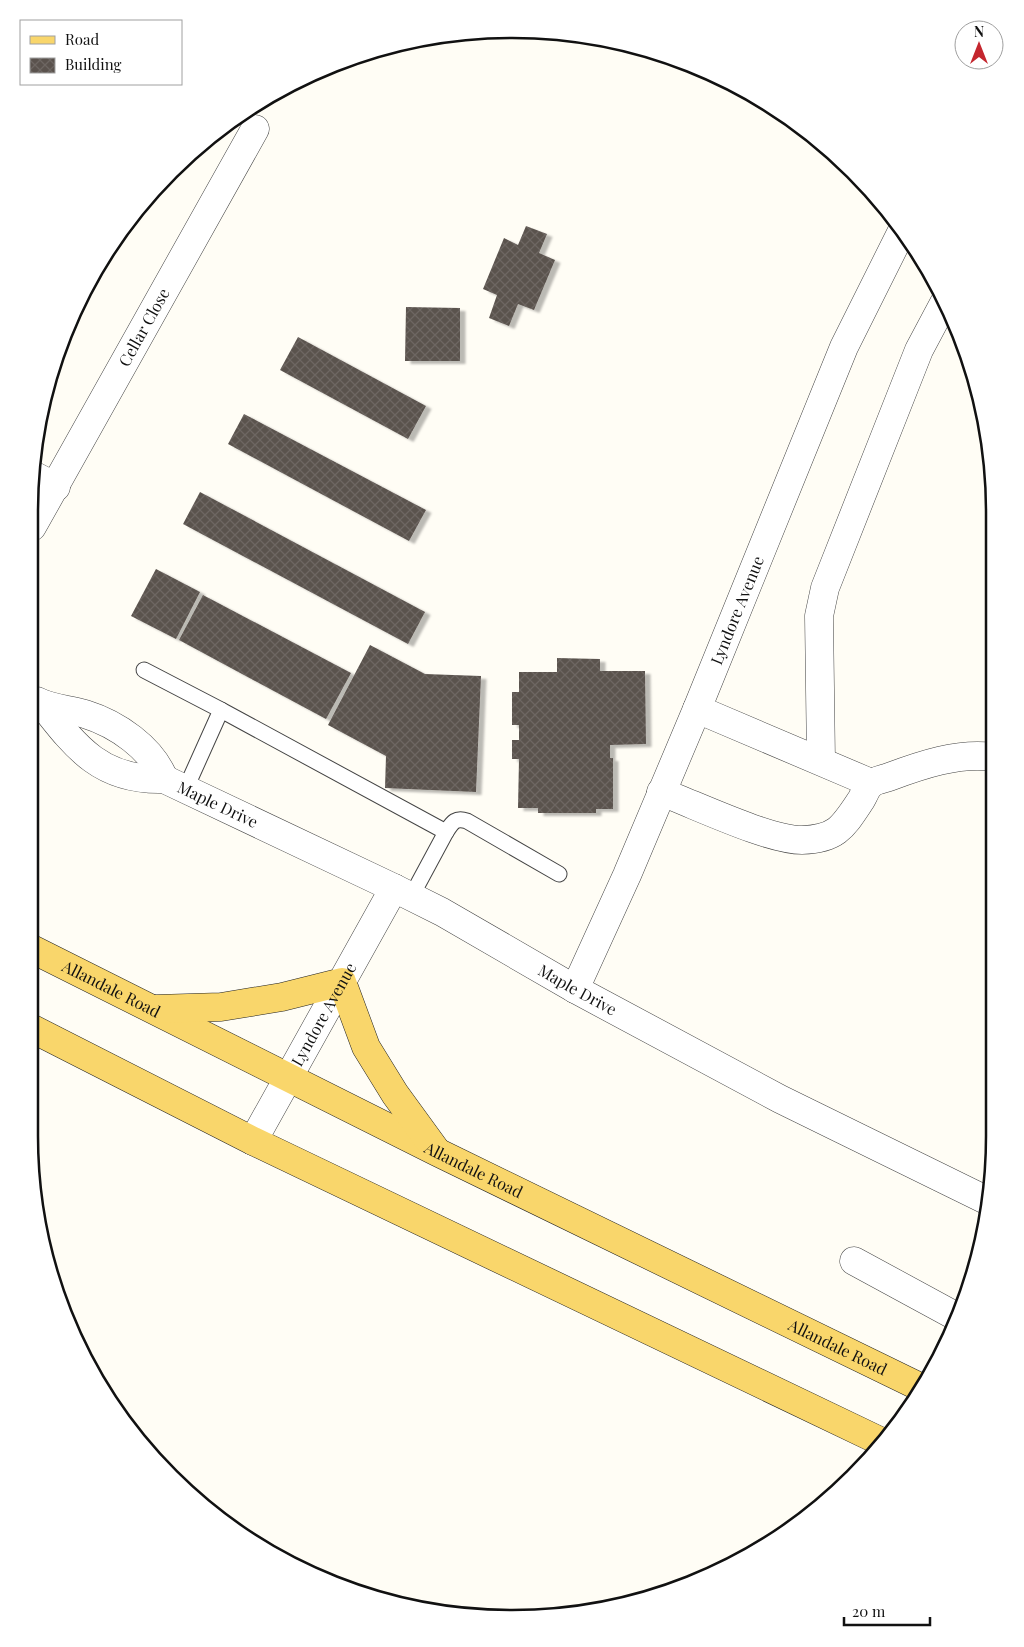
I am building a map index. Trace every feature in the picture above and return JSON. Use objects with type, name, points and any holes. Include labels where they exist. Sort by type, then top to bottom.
[{"type":"main road","name":"Allandale Road","points":[[38,952],[437,1152],[915,1385]]},
{"type":"main road","points":[[150,1009],[221,1007],[282,997],[342,982],[366,1047],[395,1094],[437,1152]]},
{"type":"main road","points":[[38,1032],[253,1140],[876,1439]]},
{"type":"street","name":"Cellar Close","points":[[38,503],[44,481],[255,129]]},
{"type":"street","name":"Lyndore Avenue","points":[[575,989],[627,875],[697,709],[844,347],[899,237]]},
{"type":"street","points":[[821,761],[819,616],[825,588],[919,350],[941,308]]},
{"type":"street","name":"Maple Drive","points":[[38,700],[87,715],[122,732],[143,748],[175,783]]},
{"type":"street","name":"Maple Drive","points":[[38,701],[70,740],[92,760],[126,776],[175,783],[402,892],[575,989],[780,1099],[982,1198]]},
{"type":"street","points":[[697,709],[871,783]]},
{"type":"street","points":[[661,792],[759,830],[801,840],[838,832],[871,783],[913,768],[942,761],[968,756],[986,757]]},
{"type":"street","name":"Lyndore Avenue","points":[[253,1140],[342,982],[402,892]]},
{"type":"street","points":[[854,1261],[951,1314]]},
{"type":"lane","points":[[144,670],[446,832]]},
{"type":"lane","points":[[175,783],[221,710]]},
{"type":"lane","points":[[402,892],[453,822],[462,820],[559,874]]},
{"type":"building","points":[[526,226],[547,234],[539,253],[555,260],[534,310],[518,304],[509,326],[489,318],[497,295],[483,289],[504,238],[518,245]]},
{"type":"building","points":[[406,307],[460,308],[460,361],[405,361]]},
{"type":"building","points":[[298,337],[426,406],[408,439],[280,370]]},
{"type":"building","points":[[244,414],[426,510],[409,541],[228,444]]},
{"type":"building","points":[[200,492],[425,612],[408,644],[183,524]]},
{"type":"building","points":[[156,569],[200,592],[176,639],[131,616]]},
{"type":"building","points":[[203,595],[351,673],[326,719],[179,640]]},
{"type":"building","points":[[370,645],[425,674],[481,676],[476,792],[385,788],[386,756],[328,725]]},
{"type":"building","points":[[557,658],[600,659],[600,671],[645,671],[646,744],[610,745],[610,758],[613,758],[613,809],[596,809],[596,813],[538,813],[538,808],[518,808],[519,759],[512,759],[512,740],[519,740],[519,725],[512,725],[512,692],[519,692],[519,672],[557,672]]}]
